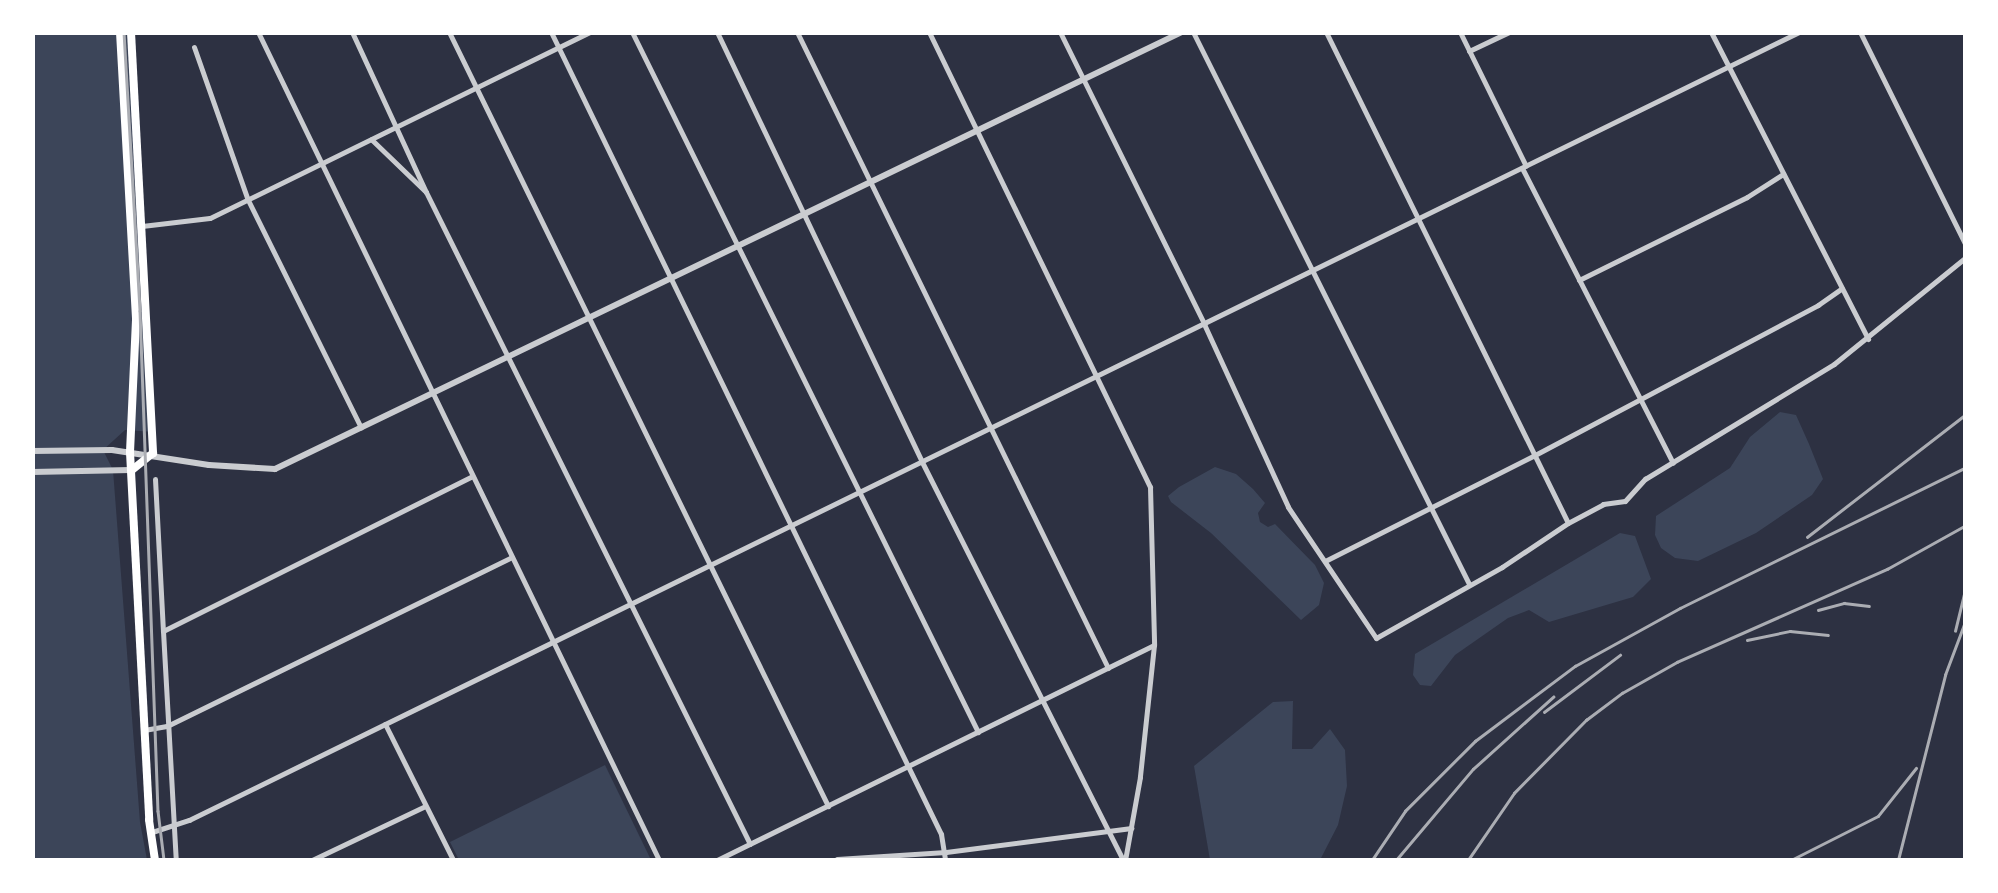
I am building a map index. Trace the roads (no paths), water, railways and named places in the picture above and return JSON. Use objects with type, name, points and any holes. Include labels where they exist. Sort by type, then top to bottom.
[{"type":"main road","points":[[120,32],[135,280],[130,452],[154,860]]},
{"type":"main road","points":[[130,32],[152,453],[132,470]]},
{"type":"main road","points":[[134,381],[150,382]]},
{"type":"street","points":[[258,32],[659,860]]},
{"type":"street","points":[[352,32],[426,192],[750,844]]},
{"type":"street","points":[[449,32],[828,806]]},
{"type":"street","points":[[551,32],[908,766],[946,852],[945,860]]},
{"type":"street","points":[[142,226],[202,221],[590,32]]},
{"type":"street","points":[[632,32],[978,732]]},
{"type":"street","points":[[717,32],[922,462],[1124,860]]},
{"type":"street","points":[[797,32],[1108,668]]},
{"type":"street","points":[[929,32],[1150,487],[1154,645],[1124,860]]},
{"type":"street","points":[[1060,32],[1204,324],[1288,507],[1376,638],[1470,585],[1568,522],[1604,504],[1625,501],[1646,479],[1798,388],[1868,339],[1966,257]]},
{"type":"street","points":[[32,451],[152,453],[268,471],[1182,32]]},
{"type":"street","points":[[1194,32],[1470,585]]},
{"type":"street","points":[[1326,32],[1568,522]]},
{"type":"street","points":[[1460,32],[1579,280],[1673,463]]},
{"type":"street","points":[[1469,51],[1509,32]]},
{"type":"street","points":[[1712,32],[1868,339]]},
{"type":"street","points":[[150,832],[172,826],[385,724],[1799,32]]},
{"type":"street","points":[[1860,32],[1966,246]]},
{"type":"street","points":[[194,47],[248,200],[362,428]]},
{"type":"street","points":[[371,139],[426,192]]},
{"type":"street","points":[[1579,280],[1748,197],[1783,174]]},
{"type":"street","points":[[1324,561],[1534,456],[1638,396],[1818,306],[1842,288]]},
{"type":"street","points":[[114,450],[131,438]]},
{"type":"street","points":[[32,472],[132,470]]},
{"type":"street","points":[[162,630],[472,476]]},
{"type":"street","points":[[155,479],[176,860]]},
{"type":"street","points":[[144,730],[167,726],[512,557]]},
{"type":"street","points":[[717,860],[1154,645]]},
{"type":"street","points":[[385,724],[452,860]]},
{"type":"street","points":[[312,860],[425,806]]},
{"type":"street","points":[[837,858],[946,852],[1110,834],[1131,828]]},
{"type":"tram line","points":[[124,32],[140,311],[158,811],[164,860]]},
{"type":"railway","points":[[1807,537],[1966,414]]},
{"type":"railway","points":[[1372,860],[1405,811],[1475,741],[1575,666],[1680,608],[1966,467]]},
{"type":"railway","points":[[1468,860],[1514,793],[1586,720],[1622,693],[1677,662],[1887,569],[1966,525]]},
{"type":"railway","points":[[1955,631],[1966,586]]},
{"type":"railway","points":[[1818,610],[1844,603],[1869,606]]},
{"type":"railway","points":[[1898,860],[1945,675],[1966,619]]},
{"type":"railway","points":[[1747,640],[1790,631],[1828,635]]},
{"type":"railway","points":[[1544,712],[1620,655]]},
{"type":"railway","points":[[1396,860],[1473,769],[1553,697]]},
{"type":"railway","points":[[1791,860],[1878,816],[1916,768]]}]
